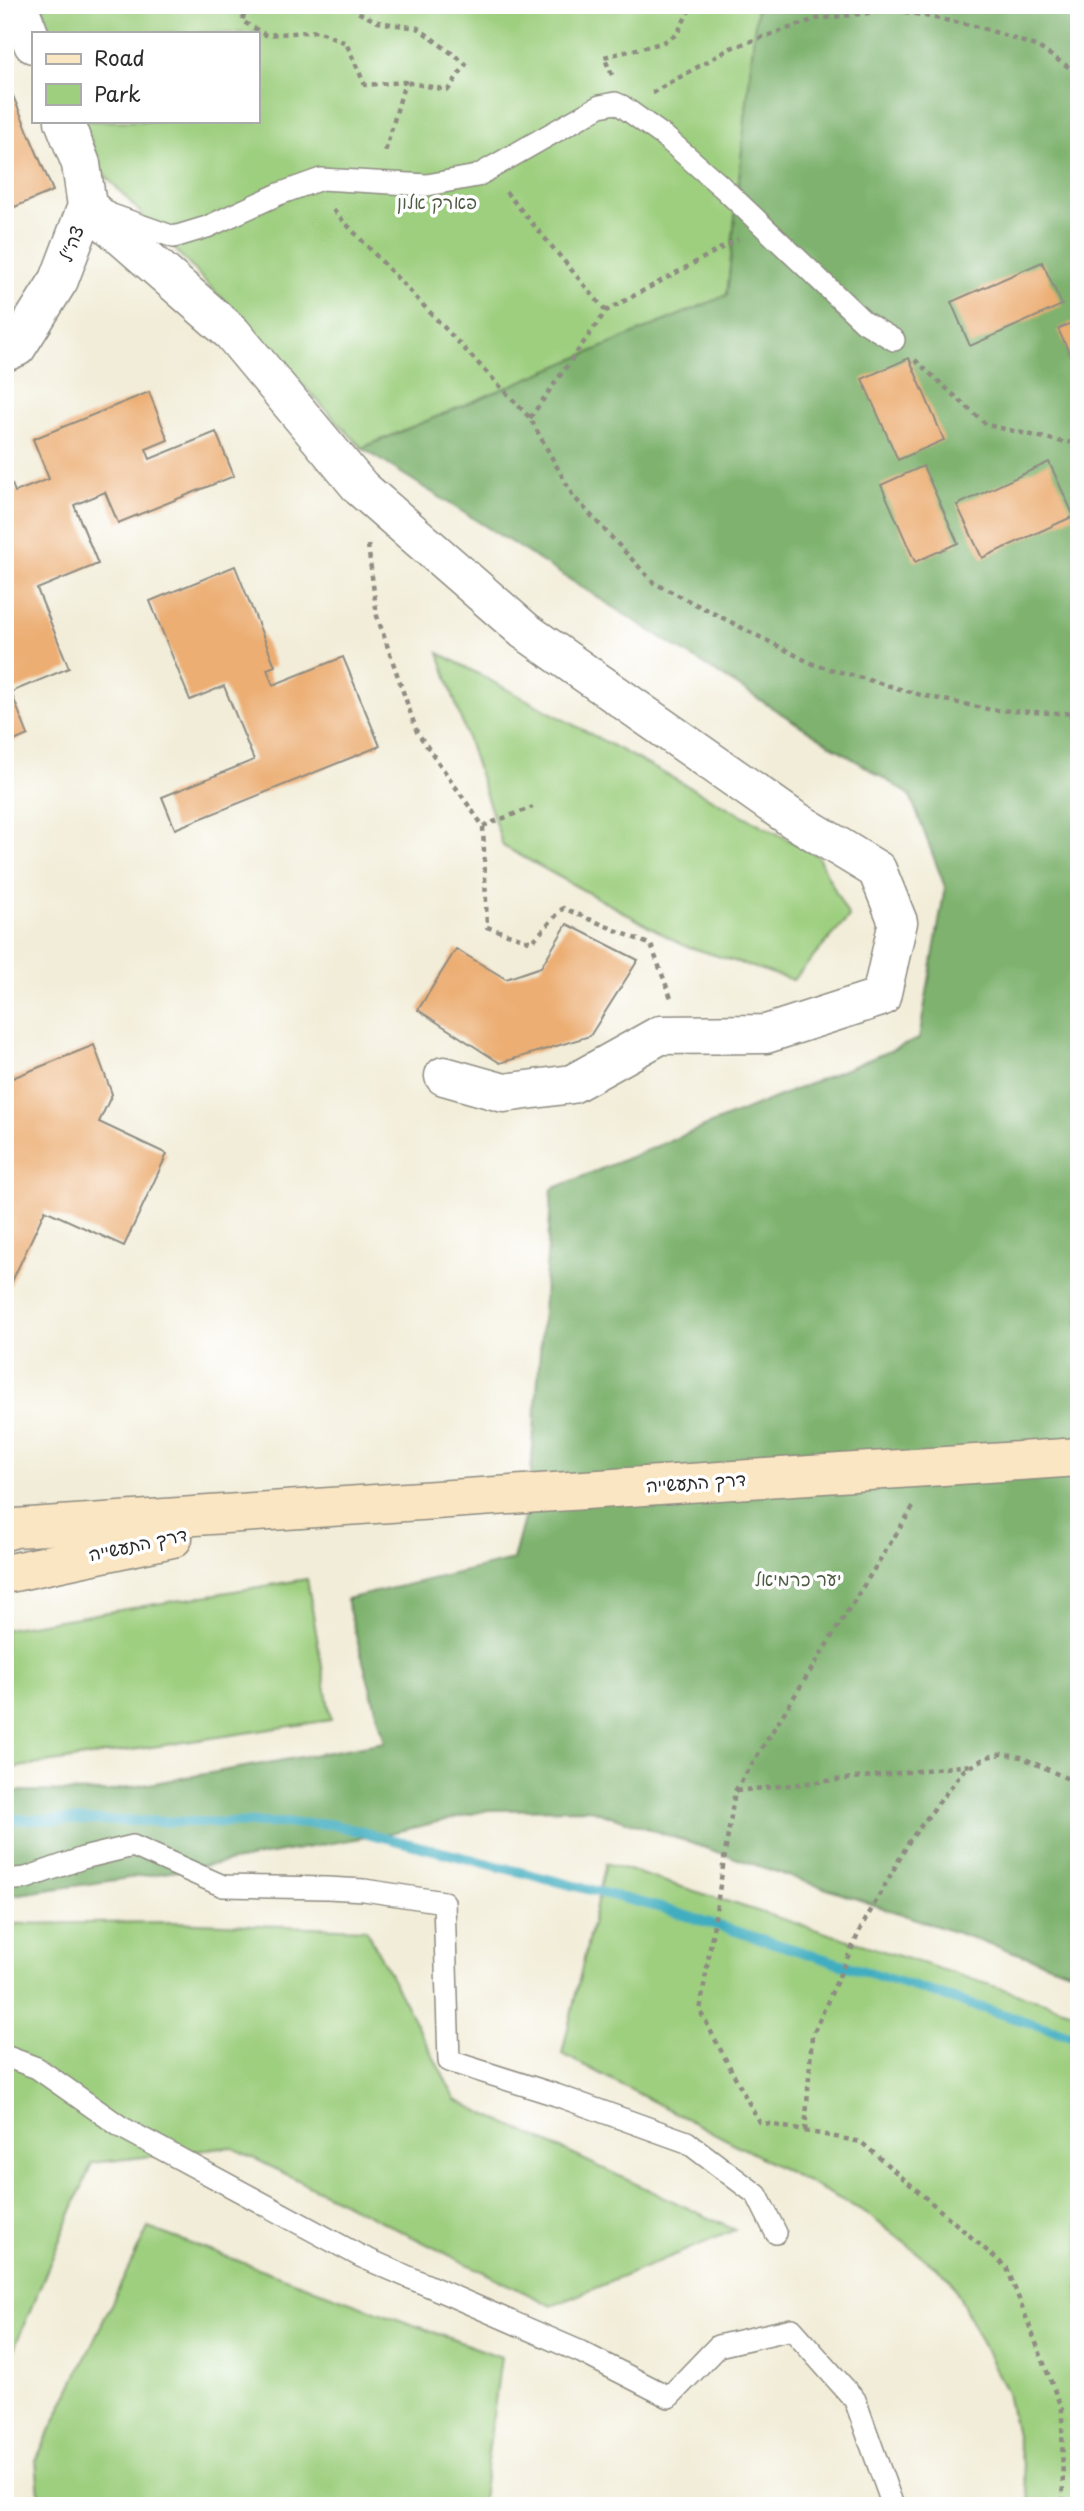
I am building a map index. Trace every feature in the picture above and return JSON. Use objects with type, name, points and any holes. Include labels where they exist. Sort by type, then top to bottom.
[{"type":"street","points":[[18,5],[32,41]]},
{"type":"street","name":"צה״ל","points":[[5,352],[17,347],[59,280],[87,206],[81,164],[64,122]]},
{"type":"street","points":[[87,206],[232,333],[361,488],[525,631],[793,819],[877,870],[898,922],[881,996],[766,1034],[660,1035],[572,1084],[504,1093],[444,1076]]},
{"type":"street","name":"דרך התעשייה","points":[[5,1531],[15,1528],[1079,1457]]},
{"type":"street","name":"דרך התעשייה","points":[[5,1574],[313,1509]]},
{"type":"lane","points":[[87,206],[174,237],[207,227],[321,179],[427,185],[477,176],[600,106],[615,103],[626,108],[674,145],[763,225],[864,322],[894,340]]},
{"type":"lane","points":[[5,1880],[26,1878],[83,1858],[133,1846],[223,1886],[364,1890],[444,1902],[449,2061],[556,2095],[687,2142],[757,2195],[776,2233]]},
{"type":"lane","points":[[5,2056],[37,2068],[121,2127],[360,2256],[581,2352],[669,2397],[718,2346],[792,2329],[855,2400],[893,2506]]},
{"type":"path","points":[[247,5],[242,21],[266,35],[318,31],[346,43],[365,85],[405,82],[448,90],[466,64],[418,27],[378,22],[355,11],[357,5]]},
{"type":"path","points":[[692,5],[677,34],[662,43],[604,57],[626,108],[732,48],[816,19],[895,10],[980,27],[1038,47],[1079,74]]},
{"type":"path","points":[[376,182],[405,82]]},
{"type":"path","points":[[487,170],[606,311]]},
{"type":"path","points":[[308,184],[530,418],[573,496],[654,583],[813,664],[920,695],[992,710],[1079,714]]},
{"type":"path","points":[[530,418],[606,311],[763,225]]},
{"type":"path","points":[[894,340],[988,425],[1067,443],[1079,439]]},
{"type":"path","points":[[361,488],[377,616],[418,732],[483,826],[487,927],[532,942],[563,908],[651,945],[685,1034]]},
{"type":"path","points":[[483,826],[533,807]]},
{"type":"path","points":[[939,1467],[735,1791],[700,2011],[760,2122],[861,2143],[1007,2268],[1062,2410],[1063,2506]]},
{"type":"path","points":[[805,2131],[812,2036],[860,1930],[910,1840],[964,1770],[987,1757],[1002,1754],[1021,1757],[1079,1784]]},
{"type":"path","points":[[735,1791],[974,1764]]},
{"type":"green space","name":"פארק אלון","points":[[42,5],[757,5],[727,295],[362,448],[102,172],[84,122],[259,122],[259,32],[52,32]]},
{"type":"green space","name":"יער כרמיאל","points":[[757,5],[1079,5],[1079,1974],[590,1809],[488,1810],[400,1831],[177,1871],[5,1896],[5,1791],[104,1792],[385,1742],[346,1599],[513,1560],[529,1500],[552,1189],[919,1039],[945,887],[910,795],[362,448],[727,295]]},
{"type":"green space","points":[[439,653],[817,855],[849,917],[793,980],[683,945],[503,846]]},
{"type":"green space","points":[[307,1579],[331,1720],[5,1769],[5,1629]]},
{"type":"green space","points":[[606,1863],[1079,2013],[1079,2506],[1031,2506],[1007,2393],[950,2278],[865,2212],[562,2054]]},
{"type":"green space","points":[[170,1922],[366,1929],[456,2100],[735,2230],[552,2306],[231,2147],[92,2163],[5,2370],[5,1924]]},
{"type":"green space","points":[[148,2228],[501,2357],[481,2506],[40,2506],[36,2460]]},
{"type":"building","points":[[5,77],[53,191],[5,211]]},
{"type":"building","points":[[1042,262],[1062,305],[970,346],[951,302]]},
{"type":"building","points":[[1079,319],[1079,374],[1058,329]]},
{"type":"building","points":[[909,358],[944,440],[898,460],[862,379]]},
{"type":"building","points":[[149,392],[168,440],[146,449],[150,459],[216,432],[234,476],[118,523],[105,492],[74,505],[98,564],[37,589],[69,668],[11,692],[28,735],[5,745],[5,487],[12,484],[15,492],[49,479],[33,439]]},
{"type":"building","points":[[1049,462],[1074,516],[982,558],[957,505]]},
{"type":"building","points":[[923,466],[958,543],[915,562],[881,485]]},
{"type":"building","points":[[235,566],[275,666],[267,669],[273,685],[343,657],[380,746],[175,829],[162,797],[254,760],[224,686],[190,700],[150,601]]},
{"type":"building","points":[[567,924],[638,960],[590,1036],[500,1063],[418,1010],[456,949],[506,979],[541,967]]},
{"type":"building","points":[[94,1045],[112,1094],[99,1122],[167,1154],[124,1246],[45,1210],[8,1290],[5,1289],[5,1081]]},
{"type":"waterway","points":[[5,1819],[331,1824],[658,1907],[1079,2038]]}]
